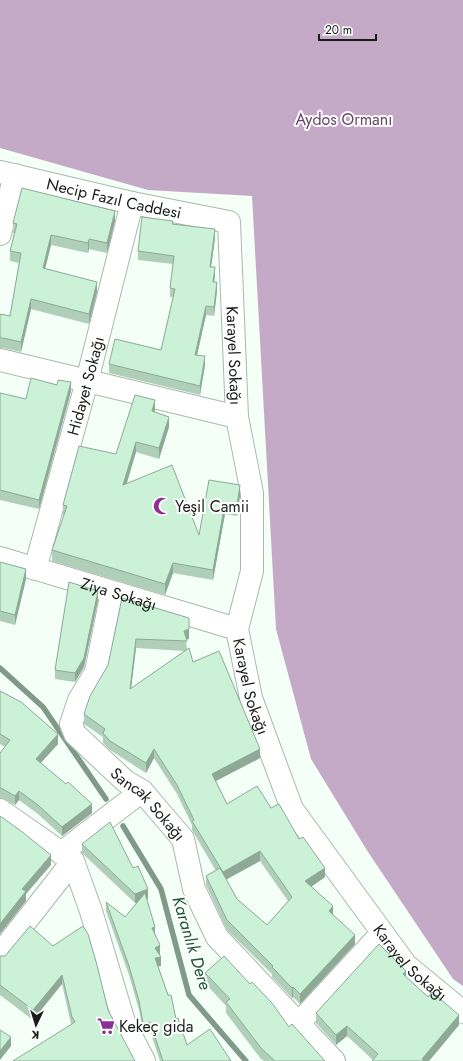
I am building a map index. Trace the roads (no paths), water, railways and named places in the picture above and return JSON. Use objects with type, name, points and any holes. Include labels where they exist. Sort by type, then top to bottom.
[{"type":"street","name":"Necip Fazıl Caddesi","points":[[8,174],[132,203],[229,222]]},
{"type":"street","points":[[0,234],[8,174]]},
{"type":"street","name":"Hidayet Sokağı","points":[[35,569],[87,381],[132,203]]},
{"type":"street","name":"Karayel Sokağı","points":[[229,222],[237,417],[252,493],[252,571],[238,629],[251,698],[292,809],[406,965],[463,1012]]},
{"type":"street","points":[[0,360],[237,417]]},
{"type":"street","name":"Ziya Sokağı","points":[[0,558],[238,629]]},
{"type":"street","name":"Sancak Sokağı","points":[[112,592],[96,672],[79,700],[71,724],[75,734],[125,781],[142,792],[183,839],[194,889],[218,937],[334,1061]]},
{"type":"street","points":[[0,954],[67,857],[142,792]]},
{"type":"street","points":[[0,810],[67,857],[91,911],[124,1022],[144,1061]]},
{"type":"street","points":[[298,1024],[382,933]]},
{"type":"waterway","name":"Karanlık Dere","points":[[0,668],[43,707],[106,799]]},
{"type":"waterway","name":"Karanlık Dere","points":[[123,826],[161,889],[189,995],[246,1061]]},
{"type":"place","name":"Yeşil Camii","points":[[162,506]]},
{"type":"place","name":"Kekeç gida","points":[[106,1026]]},
{"type":"park label","name":"Aydos Ormanı","points":[[344,119]]}]
